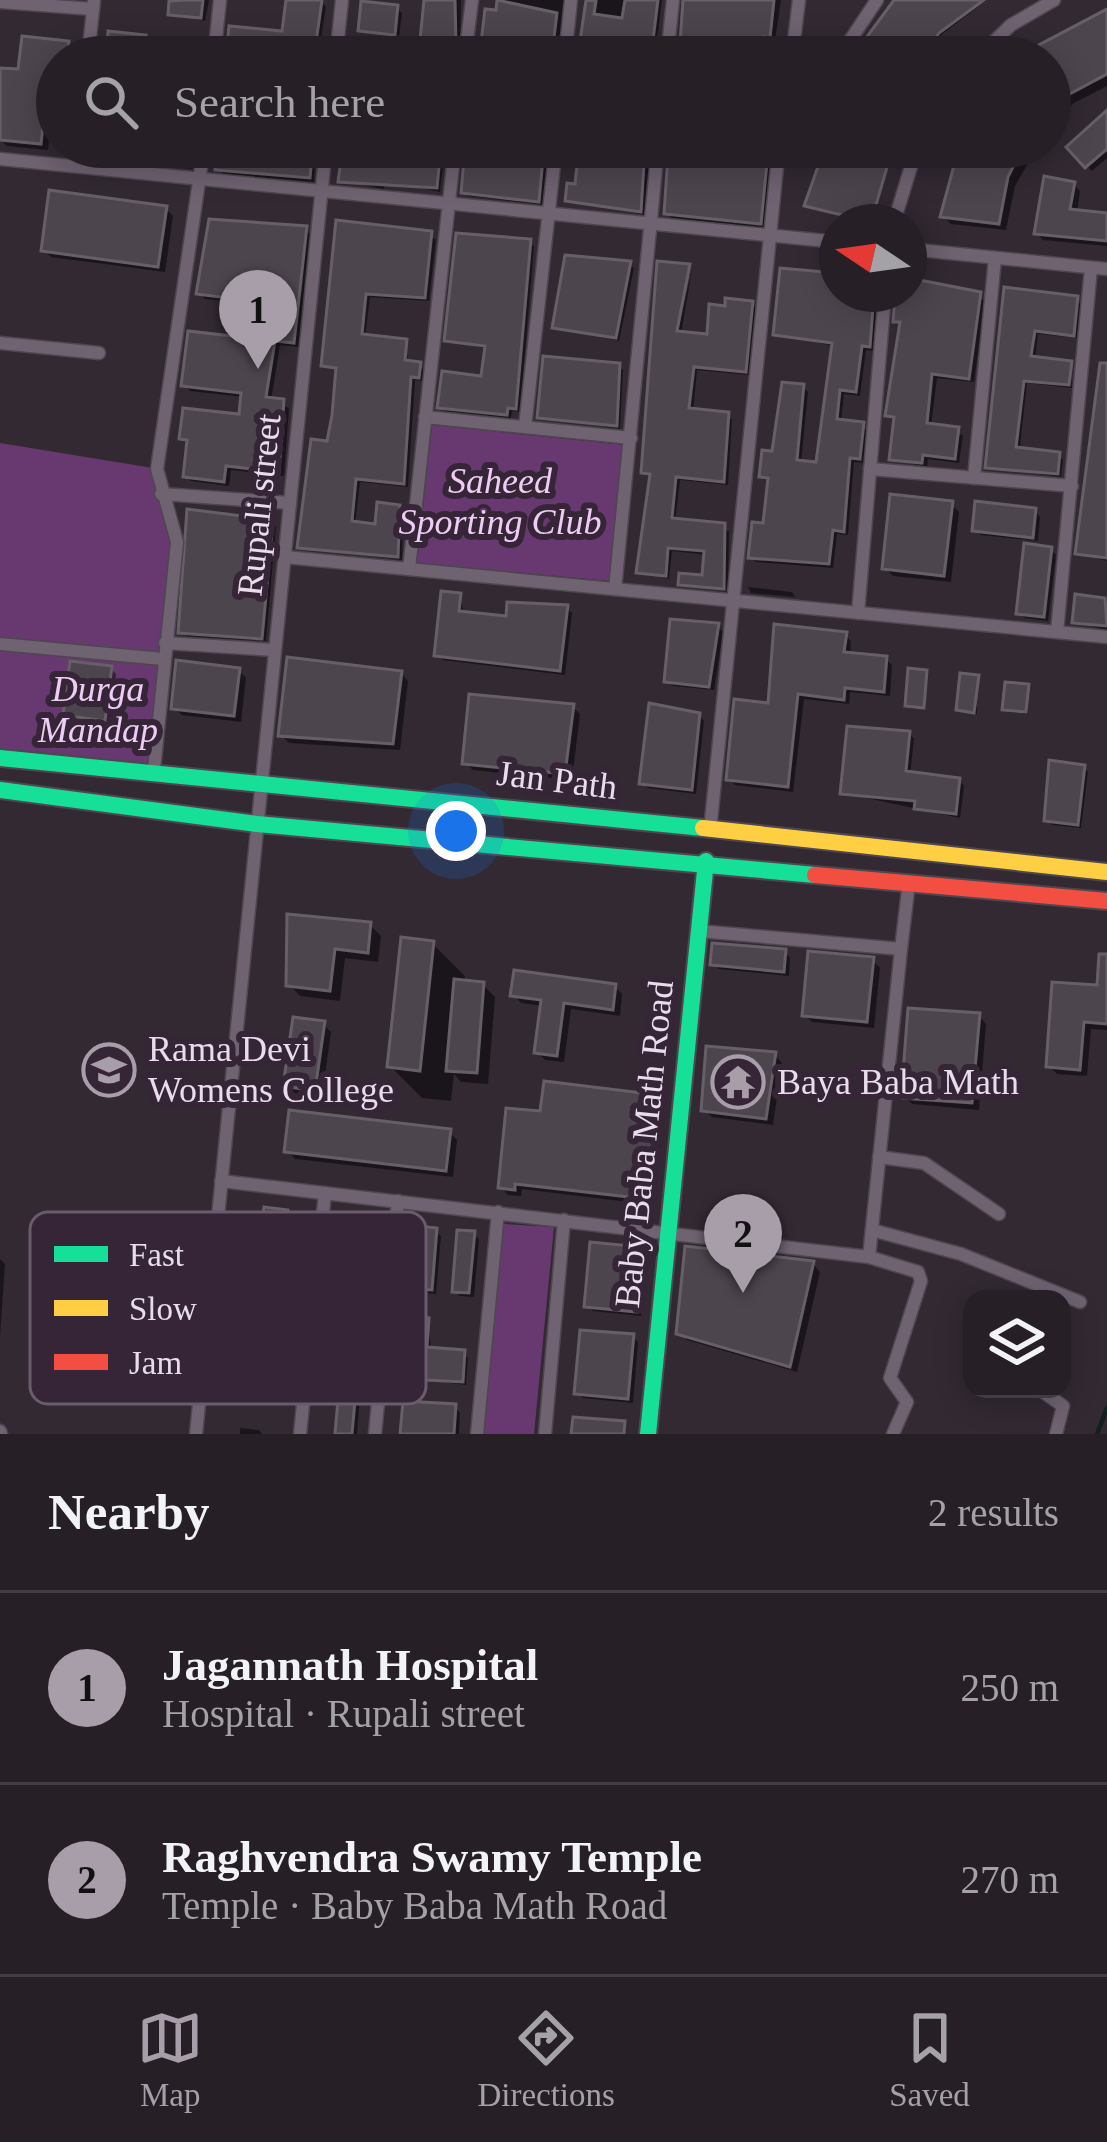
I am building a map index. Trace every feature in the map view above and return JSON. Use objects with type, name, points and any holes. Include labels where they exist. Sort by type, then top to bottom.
[{"type":"main road","name":"Jan Path","points":[[0,758],[259,780],[1107,872]]},
{"type":"main road","name":"Jan Path","points":[[0,790],[257,824],[706,861],[1107,901]]},
{"type":"main road","name":"Baby Baba Math Road","points":[[648,1434],[706,861]]},
{"type":"street","points":[[216,36],[220,0]]},
{"type":"street","points":[[338,36],[342,0]]},
{"type":"street","points":[[468,36],[472,0]]},
{"type":"street","points":[[567,36],[571,0]]},
{"type":"street","points":[[669,36],[673,0]]},
{"type":"street","points":[[795,36],[799,0]]},
{"type":"street","points":[[853,36],[877,0]]},
{"type":"street","points":[[1000,36],[1054,0]]},
{"type":"street","points":[[0,2],[94,4],[90,36]]},
{"type":"street","points":[[0,159],[36,162]]},
{"type":"street","points":[[97,168],[819,240]]},
{"type":"street","points":[[154,770],[177,542],[157,470],[202,168]]},
{"type":"street","name":"Rupali street","points":[[218,1212],[324,168]]},
{"type":"street","points":[[409,569],[452,168]]},
{"type":"street","points":[[525,427],[554,168]]},
{"type":"street","points":[[615,589],[656,168]]},
{"type":"street","points":[[900,204],[911,168]]},
{"type":"street","points":[[710,831],[776,170]]},
{"type":"street","points":[[927,251],[1107,269]]},
{"type":"street","points":[[974,478],[994,258]]},
{"type":"street","points":[[1057,632],[1091,268]]},
{"type":"street","points":[[858,613],[883,312]]},
{"type":"street","points":[[0,343],[99,352]]},
{"type":"street","points":[[425,417],[631,438]]},
{"type":"street","points":[[870,469],[1072,486]]},
{"type":"street","points":[[161,494],[290,503]]},
{"type":"street","points":[[285,557],[1107,638]]},
{"type":"street","points":[[165,643],[274,650]]},
{"type":"street","points":[[0,644],[163,658]]},
{"type":"street","points":[[869,1257],[909,881]]},
{"type":"street","points":[[699,931],[901,949]]},
{"type":"street","points":[[880,1156],[924,1163],[999,1214]]},
{"type":"street","points":[[221,1181],[869,1257],[918,1272],[921,1281],[890,1378],[907,1402],[893,1434]]},
{"type":"street","points":[[323,1212],[325,1193]]},
{"type":"street","points":[[397,1212],[398,1201]]},
{"type":"street","points":[[477,1434],[498,1212]]},
{"type":"street","points":[[544,1434],[564,1220]]},
{"type":"street","points":[[872,1230],[962,1254],[1080,1302]]},
{"type":"street","points":[[1026,1290],[1029,1285]]},
{"type":"street","points":[[1052,1398],[1063,1406],[1057,1434]]},
{"type":"street","name":"Rupali street","points":[[196,1434],[199,1404]]},
{"type":"street","points":[[300,1434],[303,1404]]},
{"type":"street","points":[[375,1434],[378,1404]]},
{"type":"green space","name":"Saheed Sporting Club","points":[[432,425],[625,445],[609,581],[417,563]]},
{"type":"green space","points":[[0,443],[153,468],[174,540],[160,654],[0,642]]},
{"type":"green space","name":"Durga Mandap","points":[[0,646],[161,660],[153,768],[0,756]]},
{"type":"green space","points":[[503,1224],[554,1227],[534,1434],[484,1434]]},
{"type":"building","points":[[203,0],[201,18],[168,15],[169,1]]},
{"type":"building","points":[[286,0],[322,0],[317,36],[228,36],[229,26],[282,31]]},
{"type":"building","points":[[424,0],[455,0],[456,36],[420,36]]},
{"type":"building","points":[[497,0],[557,13],[554,36],[482,36],[485,9],[496,10]]},
{"type":"building","points":[[586,0],[596,1],[594,14],[622,18],[625,0],[658,0],[654,36],[581,36]]},
{"type":"building","points":[[683,0],[774,0],[770,36],[680,36]]},
{"type":"building","points":[[894,0],[984,0],[937,36],[867,36]]},
{"type":"building","points":[[361,1],[398,5],[395,35],[358,31]]},
{"type":"building","points":[[1107,9],[1107,74],[1071,93],[1071,36],[1056,36]]},
{"type":"building","points":[[108,31],[146,35],[146,36],[108,36]]},
{"type":"building","points":[[22,36],[36,37],[36,144],[0,140],[0,68],[18,69]]},
{"type":"building","points":[[1107,110],[1107,149],[1085,168],[1071,153],[1071,142]]},
{"type":"building","points":[[215,168],[311,168],[310,178]]},
{"type":"building","points":[[340,168],[439,168],[437,188],[338,182]]},
{"type":"building","points":[[463,168],[542,168],[539,202],[461,193]]},
{"type":"building","points":[[577,168],[644,168],[641,212],[565,201],[567,183],[575,184]]},
{"type":"building","points":[[667,168],[767,168],[761,224],[664,214]]},
{"type":"building","points":[[818,168],[887,168],[876,204],[819,204],[819,210],[804,206]]},
{"type":"building","points":[[953,168],[1012,168],[999,224],[940,217]]},
{"type":"building","points":[[1044,176],[1075,182],[1070,209],[1107,213],[1107,241],[1034,234]]},
{"type":"building","points":[[49,190],[167,206],[158,267],[41,251]]},
{"type":"building","points":[[209,219],[307,226],[294,343],[275,341],[266,397],[284,399],[279,472],[226,466],[224,482],[183,477],[187,440],[179,439],[183,408],[239,414],[241,393],[181,386],[188,331],[250,338],[253,301],[196,294]]},
{"type":"building","points":[[336,220],[432,231],[425,298],[366,294],[362,334],[407,339],[405,360],[421,362],[419,378],[411,377],[404,484],[356,479],[352,521],[375,524],[377,502],[400,505],[398,557],[297,548],[311,439],[327,441],[332,415],[336,368],[321,366]]},
{"type":"building","points":[[456,233],[531,239],[516,409],[508,408],[507,415],[437,408],[442,371],[481,376],[485,346],[444,341]]},
{"type":"building","points":[[565,255],[631,261],[616,338],[552,328]]},
{"type":"building","points":[[657,261],[690,264],[677,331],[707,334],[709,304],[725,306],[725,298],[753,301],[746,372],[694,367],[689,408],[729,412],[724,482],[676,477],[672,518],[725,523],[724,589],[678,585],[679,573],[702,575],[704,551],[668,548],[666,576],[636,573],[650,474],[641,473]]},
{"type":"building","points":[[780,268],[819,271],[819,312],[873,312],[870,347],[862,346],[856,392],[840,390],[837,419],[864,422],[860,459],[850,458],[844,532],[833,530],[829,564],[748,558],[752,522],[763,523],[768,478],[759,477],[762,450],[772,451],[782,382],[804,384],[797,460],[816,462],[832,343],[773,335]]},
{"type":"building","points":[[927,282],[981,292],[969,379],[932,374],[927,423],[959,427],[955,459],[923,455],[922,463],[889,460],[894,417],[885,416],[900,322],[893,322],[894,312],[927,312]]},
{"type":"building","points":[[1004,287],[1078,296],[1074,336],[1035,331],[1031,356],[1072,361],[1069,385],[1024,381],[1016,447],[1060,452],[1058,474],[985,468]]},
{"type":"building","points":[[543,356],[620,363],[617,426],[537,418]]},
{"type":"building","points":[[1100,363],[1107,363],[1107,558],[1075,554]]},
{"type":"building","points":[[890,494],[953,501],[944,576],[882,569]]},
{"type":"building","points":[[975,501],[1036,508],[1033,538],[972,531]]},
{"type":"building","points":[[187,509],[273,520],[262,639],[178,633]]},
{"type":"building","points":[[1024,543],[1052,547],[1044,617],[1016,614]]},
{"type":"building","points":[[441,591],[461,593],[459,611],[506,616],[507,602],[568,605],[560,671],[434,656]]},
{"type":"building","points":[[1075,594],[1105,598],[1107,626],[1072,623]]},
{"type":"building","points":[[670,619],[719,623],[709,687],[664,682]]},
{"type":"building","points":[[774,624],[847,632],[844,652],[887,656],[884,692],[845,688],[844,700],[798,694],[788,787],[726,780],[734,699],[768,703]]},
{"type":"building","points":[[287,657],[402,671],[393,744],[278,736]]},
{"type":"building","points":[[176,660],[240,668],[234,716],[171,709]]},
{"type":"building","points":[[70,661],[112,666],[105,721],[63,715]]},
{"type":"building","points":[[908,668],[927,670],[924,708],[905,706]]},
{"type":"building","points":[[960,673],[979,675],[974,713],[956,710]]},
{"type":"building","points":[[1005,682],[1029,684],[1026,712],[1002,710]]},
{"type":"building","points":[[469,694],[574,704],[565,774],[537,771],[538,777],[522,775],[523,770],[462,764]]},
{"type":"building","points":[[649,703],[700,713],[692,790],[639,784]]},
{"type":"building","points":[[847,726],[910,731],[906,771],[960,778],[956,814],[914,809],[915,801],[840,794]]},
{"type":"building","points":[[1049,760],[1085,765],[1078,825],[1044,821]]},
{"type":"building","points":[[287,914],[371,922],[368,953],[335,949],[330,991],[286,986]]},
{"type":"building","points":[[401,937],[434,941],[420,1071],[387,1067]]},
{"type":"building","points":[[712,943],[786,949],[784,972],[710,965]]},
{"type":"building","points":[[808,951],[874,957],[867,1022],[802,1016]]},
{"type":"building","points":[[1099,954],[1107,954],[1107,1024],[1084,1022],[1080,1070],[1046,1067],[1052,982],[1097,985]]},
{"type":"building","points":[[514,970],[616,984],[613,1010],[564,1003],[557,1056],[534,1053],[541,1000],[510,996]]},
{"type":"building","points":[[454,979],[484,982],[477,1073],[446,1071]]},
{"type":"building","points":[[908,1008],[980,1013],[972,1103],[901,1098]]},
{"type":"building","points":[[293,1017],[325,1021],[315,1091],[283,1086]]},
{"type":"building","name":"Baya Baba Math","points":[[706,1046],[776,1052],[766,1119],[701,1111]]},
{"type":"building","points":[[544,1081],[659,1095],[647,1199],[515,1184],[515,1190],[498,1188],[506,1108],[540,1111]]},
{"type":"building","points":[[289,1110],[451,1129],[446,1171],[284,1152]]},
{"type":"building","points":[[426,1227],[437,1228],[432,1290],[426,1290]]},
{"type":"building","points":[[457,1230],[475,1231],[469,1293],[452,1292]]},
{"type":"building","points":[[590,1242],[642,1247],[637,1312],[584,1307]]},
{"type":"building","points":[[685,1246],[814,1261],[790,1367],[676,1334]]},
{"type":"building","points":[[426,1318],[427,1347],[465,1350],[463,1382],[426,1380]]},
{"type":"building","points":[[580,1330],[634,1334],[628,1399],[574,1394]]},
{"type":"building","points":[[338,1404],[355,1404],[352,1434],[335,1434]]},
{"type":"building","points":[[403,1404],[456,1404],[454,1434],[400,1434]]},
{"type":"building","points":[[573,1417],[625,1421],[624,1434],[571,1434]]},
{"type":"waterway","points":[[1097,1434],[1107,1408]]},
{"type":"traffic: fast","points":[[0,758],[703,828]]},
{"type":"traffic: fast","points":[[0,790],[257,824],[815,875]]},
{"type":"traffic: fast","points":[[648,1434],[706,861]]},
{"type":"traffic: slow","points":[[703,828],[1107,872]]},
{"type":"traffic: jam","points":[[815,875],[1107,901]]},
{"type":"place","name":"Jagannath Hospital","points":[[258,369]]},
{"type":"place","name":"Rama Devi Womens College","points":[[109,1070]]},
{"type":"place","name":"Baya Baba Math","points":[[738,1082]]},
{"type":"place","name":"Raghvendra Swamy Temple","points":[[743,1293]]}]
